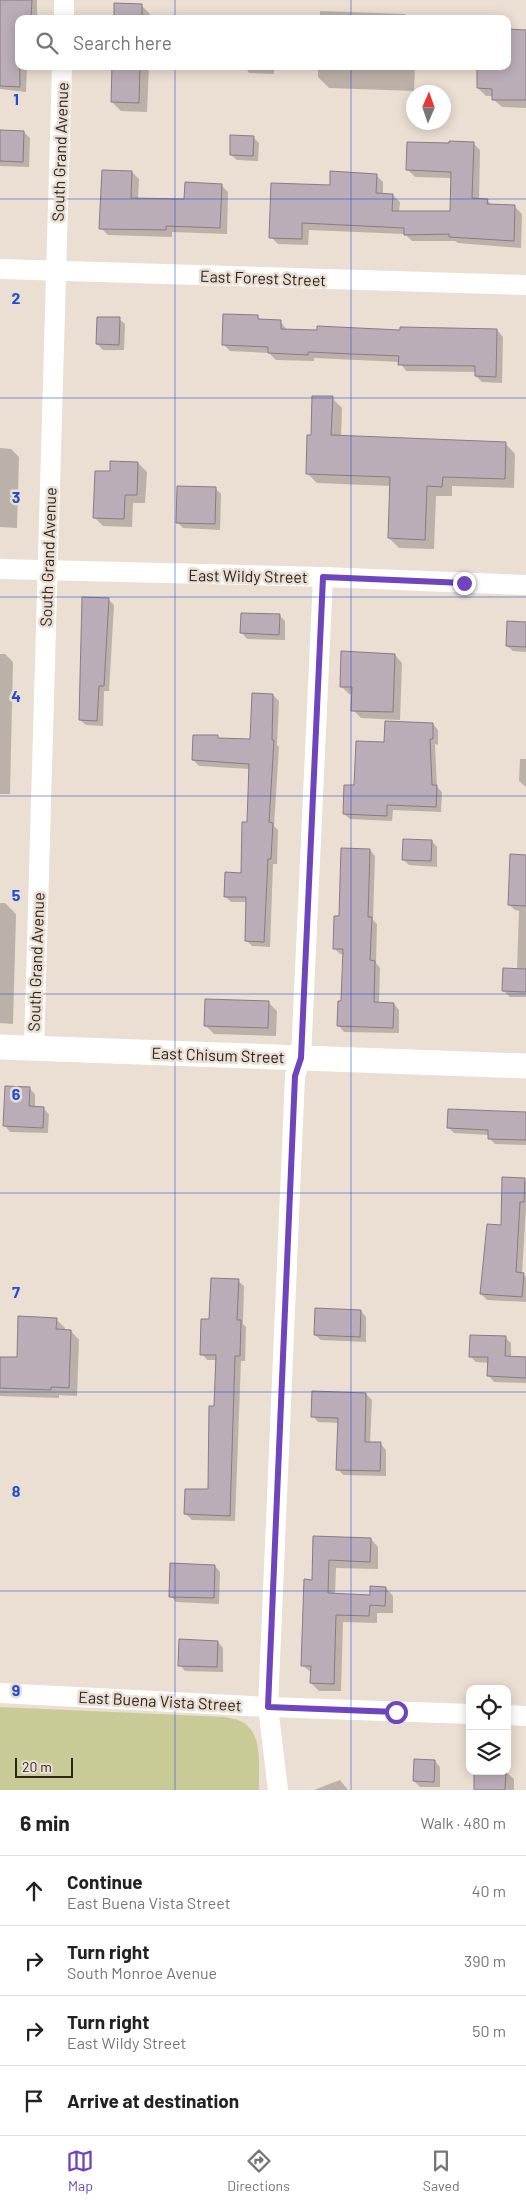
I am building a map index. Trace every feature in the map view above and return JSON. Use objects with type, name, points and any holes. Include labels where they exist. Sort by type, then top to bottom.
[{"type":"street","points":[[64,0],[64,15]]},
{"type":"street","name":"South Grand Avenue","points":[[34,1048],[62,70]]},
{"type":"street","name":"East Forest Street","points":[[0,269],[526,285]]},
{"type":"street","name":"East Wildy Street","points":[[0,569],[323,577],[526,585]]},
{"type":"street","points":[[278,1790],[268,1707],[295,1076],[301,1058],[323,577]]},
{"type":"street","name":"East Chisum Street","points":[[0,1047],[526,1066]]},
{"type":"street","name":"East Buena Vista Street","points":[[0,1693],[268,1707],[466,1714]]},
{"type":"street","points":[[511,1715],[526,1716]]},
{"type":"green space","points":[[0,1707],[225,1717],[237,1720],[244,1723],[255,1736],[259,1754],[259,1790],[0,1790]]},
{"type":"building","points":[[0,0],[32,0],[31,15],[15,15],[15,70],[20,70],[20,87],[0,86]]},
{"type":"building","points":[[114,3],[142,4],[142,15],[114,15]]},
{"type":"building","points":[[511,29],[526,30],[526,100],[492,100],[492,89],[477,88],[477,70],[511,70]]},
{"type":"building","points":[[112,70],[140,70],[139,103],[111,102]]},
{"type":"building","points":[[0,130],[24,131],[23,162],[0,161]]},
{"type":"building","points":[[230,135],[254,136],[253,156],[230,155]]},
{"type":"building","points":[[449,141],[474,142],[472,198],[488,199],[487,204],[515,205],[514,241],[449,237],[449,234],[404,235],[404,228],[302,223],[302,239],[269,238],[271,183],[330,185],[330,171],[377,174],[376,193],[393,194],[392,211],[450,211],[451,172],[406,170],[407,142],[449,143]]},
{"type":"building","points":[[102,170],[132,171],[131,198],[184,199],[185,182],[222,184],[220,228],[166,226],[166,230],[99,229]]},
{"type":"building","points":[[223,314],[258,315],[258,319],[281,320],[281,329],[317,330],[317,326],[400,330],[400,327],[497,329],[496,377],[475,376],[475,366],[398,365],[399,356],[308,352],[308,355],[268,353],[268,347],[222,345]]},
{"type":"building","points":[[97,317],[120,317],[119,345],[96,344]]},
{"type":"building","points":[[312,396],[333,396],[331,435],[506,442],[505,479],[443,477],[442,487],[427,486],[425,540],[388,538],[390,477],[306,474],[307,435],[311,435]]},
{"type":"building","points":[[110,461],[138,462],[137,495],[125,495],[124,519],[93,518],[95,471],[110,471]]},
{"type":"building","points":[[177,486],[216,487],[215,524],[176,523]]},
{"type":"building","points":[[82,597],[109,598],[104,686],[99,686],[97,721],[79,720]]},
{"type":"building","points":[[241,613],[280,614],[279,635],[240,633]]},
{"type":"building","points":[[507,621],[526,622],[526,647],[506,646]]},
{"type":"building","points":[[341,651],[395,654],[393,712],[351,711],[352,687],[340,687]]},
{"type":"building","points":[[252,693],[273,694],[272,740],[274,740],[269,822],[273,823],[271,859],[268,859],[264,942],[245,941],[246,897],[224,897],[225,872],[241,873],[242,822],[247,822],[249,764],[192,760],[193,735],[218,735],[218,738],[250,739]]},
{"type":"building","points":[[385,721],[433,723],[433,739],[430,739],[432,785],[437,785],[436,807],[387,805],[387,816],[343,814],[344,785],[354,785],[356,741],[384,742]]},
{"type":"building","points":[[403,839],[432,840],[431,861],[402,860]]},
{"type":"building","points":[[341,848],[370,849],[368,917],[372,917],[370,960],[375,961],[374,1002],[394,1003],[393,1028],[337,1026],[338,1001],[341,1001],[343,949],[333,949],[334,916],[339,916]]},
{"type":"building","points":[[510,854],[526,855],[526,906],[508,905]]},
{"type":"building","points":[[503,968],[526,969],[526,992],[502,991]]},
{"type":"building","points":[[205,999],[269,1001],[268,1028],[204,1026]]},
{"type":"building","points":[[5,1086],[30,1087],[29,1106],[44,1107],[43,1128],[3,1126]]},
{"type":"building","points":[[448,1109],[526,1112],[526,1140],[488,1139],[488,1130],[447,1128]]},
{"type":"building","points":[[502,1177],[525,1178],[524,1202],[520,1202],[516,1272],[524,1273],[522,1297],[480,1294],[487,1224],[501,1225]]},
{"type":"building","points":[[211,1278],[239,1279],[237,1320],[241,1320],[240,1356],[235,1356],[230,1516],[184,1514],[185,1489],[208,1489],[209,1406],[214,1406],[216,1355],[200,1355],[201,1319],[209,1319]]},
{"type":"building","points":[[315,1308],[361,1310],[360,1337],[314,1335]]},
{"type":"building","points":[[18,1316],[57,1318],[56,1329],[71,1330],[69,1388],[51,1387],[51,1390],[0,1388],[0,1357],[17,1357]]},
{"type":"building","points":[[470,1335],[506,1336],[505,1356],[526,1357],[526,1378],[487,1376],[488,1357],[469,1357]]},
{"type":"building","points":[[312,1391],[366,1393],[365,1442],[381,1442],[380,1471],[336,1470],[338,1418],[311,1417]]},
{"type":"building","points":[[313,1536],[371,1538],[370,1562],[329,1560],[328,1593],[370,1595],[370,1586],[386,1587],[385,1606],[370,1605],[369,1616],[336,1615],[334,1684],[310,1683],[311,1666],[301,1666],[304,1579],[312,1580]]},
{"type":"building","points":[[170,1563],[215,1565],[214,1598],[169,1597]]},
{"type":"building","points":[[179,1639],[218,1641],[217,1667],[178,1666]]},
{"type":"building","points":[[414,1759],[435,1760],[434,1782],[413,1781]]},
{"type":"building","points":[[474,1775],[506,1775],[505,1790],[474,1790]]},
{"type":"route","points":[[396,1712],[268,1707],[295,1076],[301,1058],[323,577],[464,583]]}]
